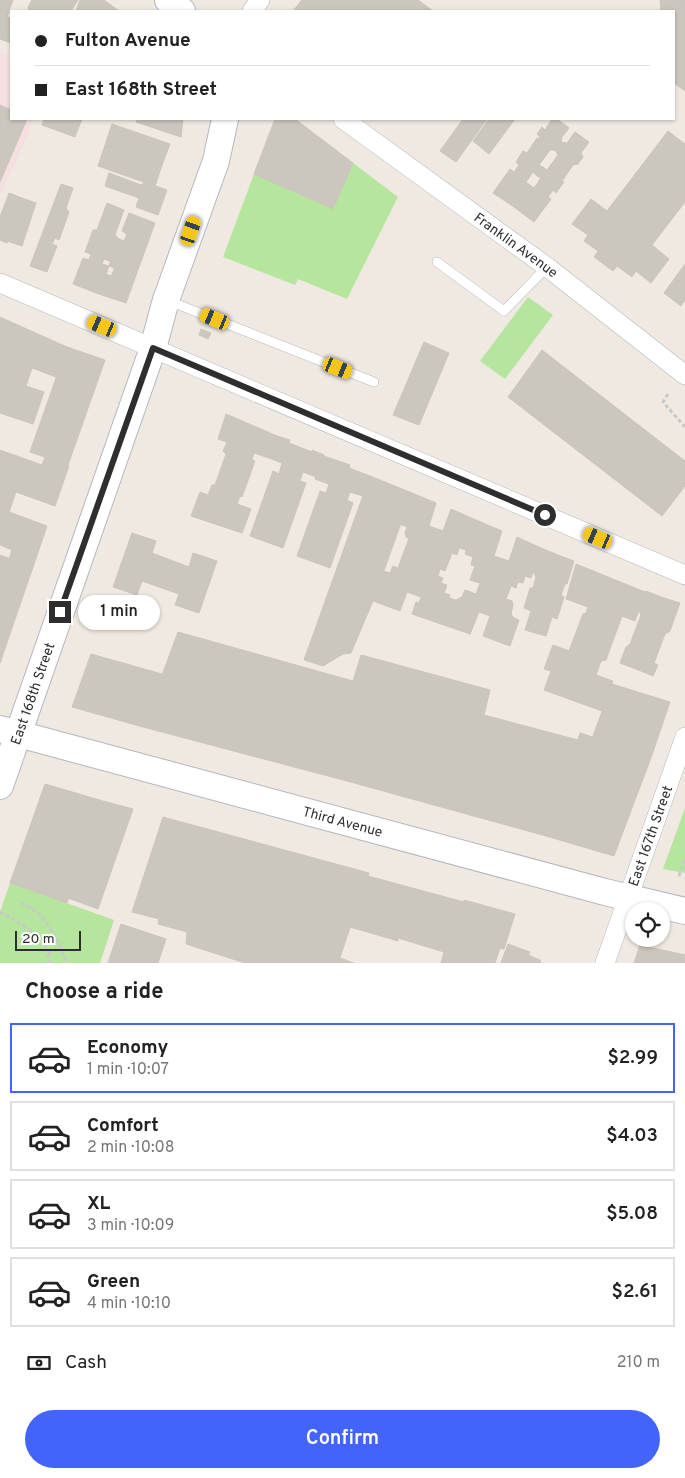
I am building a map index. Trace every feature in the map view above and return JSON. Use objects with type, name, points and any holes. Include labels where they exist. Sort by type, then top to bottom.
[{"type":"street","points":[[168,0],[181,10]]},
{"type":"street","name":"East 168th Street","points":[[0,786],[9,732],[153,348],[166,300],[216,161],[225,120]]},
{"type":"street","name":"Franklin Avenue","points":[[344,120],[547,267],[685,375]]},
{"type":"street","points":[[0,283],[685,575]]},
{"type":"street","name":"Third Avenue","points":[[9,732],[627,898],[685,911]]},
{"type":"street","name":"East 167th Street","points":[[605,963],[685,738]]},
{"type":"lane","points":[[438,262],[504,311],[547,267]]},
{"type":"lane","points":[[166,300],[374,382]]},
{"type":"path","points":[[668,394],[663,402],[685,427]]},
{"type":"path","points":[[679,876],[685,859]]},
{"type":"path","points":[[21,903],[38,912],[60,947],[66,963]]},
{"type":"path","points":[[0,912],[42,941],[48,954],[49,963]]},
{"type":"path","points":[[48,954],[60,947]]},
{"type":"shaded area","points":[[0,52],[10,57],[10,120],[32,120],[30,130],[0,196]]},
{"type":"green space","points":[[353,163],[398,197],[347,299],[298,279],[295,285],[223,257],[254,174],[333,209]]},
{"type":"green space","points":[[528,297],[553,315],[505,379],[480,361]]},
{"type":"green space","points":[[685,808],[685,873],[663,869]]},
{"type":"green space","points":[[10,883],[114,920],[100,963],[0,963],[0,912]]},
{"type":"building","points":[[0,0],[13,0],[7,17],[10,18],[10,43],[0,39]]},
{"type":"building","points":[[32,0],[78,0],[72,10],[29,10],[28,7]]},
{"type":"building","points":[[80,0],[104,0],[118,10],[76,10]]},
{"type":"building","points":[[302,0],[418,0],[432,10],[294,10]]},
{"type":"building","points":[[660,0],[685,0],[685,91],[675,84],[675,10],[661,10]]},
{"type":"building","points":[[0,105],[10,110],[10,120],[27,120],[0,182]]},
{"type":"building","points":[[44,120],[82,120],[75,137],[42,125]]},
{"type":"building","points":[[137,120],[183,120],[181,137],[136,122]]},
{"type":"building","points":[[275,120],[296,120],[353,163],[333,209],[254,174]]},
{"type":"building","points":[[462,120],[486,120],[456,162],[440,151]]},
{"type":"building","points":[[488,120],[514,120],[489,154],[473,141]]},
{"type":"building","points":[[551,120],[558,120],[569,128],[555,150],[550,150],[539,165],[543,167],[537,176],[533,172],[526,182],[530,185],[514,207],[493,193],[510,169],[514,172],[519,165],[516,162],[523,151],[527,153],[537,138],[539,139],[540,137],[537,134],[542,127],[545,130]]},
{"type":"building","points":[[112,124],[170,144],[162,165],[105,145]]},
{"type":"building","points":[[668,131],[685,144],[685,202],[652,245],[669,259],[651,283],[636,271],[632,277],[617,266],[613,271],[594,257],[598,251],[584,241],[588,235],[572,224],[591,199],[607,211]]},
{"type":"building","points":[[575,132],[589,142],[581,153],[583,157],[578,164],[573,165],[556,193],[553,190],[548,197],[551,199],[534,222],[514,207],[530,185],[534,188],[541,178],[537,176],[543,167],[547,170],[558,155],[555,150],[561,142],[567,143]]},
{"type":"building","points":[[105,145],[162,165],[155,186],[98,166]]},
{"type":"building","points":[[109,173],[141,185],[145,182],[167,190],[158,215],[136,207],[139,198],[105,186]]},
{"type":"building","points":[[61,184],[73,188],[66,208],[69,212],[59,240],[55,238],[52,244],[57,246],[47,272],[30,266]]},
{"type":"building","points":[[9,193],[22,198],[7,243],[0,240],[0,217]]},
{"type":"building","points":[[22,198],[36,203],[22,246],[7,241]]},
{"type":"building","points":[[107,203],[124,210],[115,235],[119,239],[111,262],[104,259],[102,264],[109,266],[99,294],[73,284],[83,258],[89,260],[91,254],[85,252],[93,230],[97,230]]},
{"type":"building","points":[[129,213],[155,223],[126,303],[99,294],[106,274],[111,276],[114,270],[114,268],[109,266],[119,239],[124,241],[127,234],[122,231]]},
{"type":"building","points":[[685,264],[685,300],[681,306],[664,293]]},
{"type":"building","points":[[0,317],[67,347],[56,377],[32,368],[26,386],[44,392],[33,424],[0,413]]},
{"type":"building","points":[[201,329],[211,333],[208,339],[199,335]]},
{"type":"building","points":[[424,342],[449,353],[419,425],[393,415]]},
{"type":"building","points":[[67,347],[105,360],[68,465],[30,452]]},
{"type":"building","points":[[542,350],[685,461],[685,486],[662,516],[508,397]]},
{"type":"building","points":[[226,414],[277,436],[269,458],[254,453],[252,460],[255,461],[242,497],[240,496],[237,504],[251,509],[242,533],[191,516],[200,492],[208,495],[212,485],[215,485],[226,454],[223,451],[227,442],[218,439]]},
{"type":"building","points":[[277,436],[290,440],[289,443],[324,455],[316,477],[303,472],[300,481],[306,483],[283,548],[250,536],[273,471],[279,474],[282,463],[269,458]]},
{"type":"building","points":[[0,450],[42,465],[45,457],[69,466],[55,506],[16,492],[9,512],[47,526],[33,567],[9,559],[12,550],[0,545]]},
{"type":"building","points":[[324,456],[350,465],[349,468],[370,476],[363,496],[350,492],[347,500],[353,503],[330,568],[297,556],[320,491],[326,493],[329,484],[315,479]]},
{"type":"building","points":[[370,476],[412,493],[373,601],[351,653],[343,654],[323,666],[304,660]]},
{"type":"building","points":[[412,493],[436,503],[429,526],[443,531],[451,509],[476,520],[466,550],[459,548],[457,555],[452,553],[445,571],[440,569],[438,576],[443,578],[441,583],[447,585],[444,593],[450,595],[441,624],[412,614],[416,602],[419,603],[421,597],[407,592],[400,611],[373,601],[383,571],[390,573],[393,566],[398,568],[409,538],[406,537],[405,533],[407,527],[400,524]]},
{"type":"building","points":[[476,520],[502,531],[494,556],[509,561],[517,537],[541,548],[531,578],[525,576],[523,583],[518,582],[516,588],[511,586],[506,599],[512,601],[511,614],[519,620],[510,646],[483,636],[490,616],[479,612],[470,634],[441,624],[449,598],[456,600],[462,597],[465,590],[476,594],[480,583],[470,580],[475,566],[471,565],[473,557],[465,554]]},
{"type":"building","points":[[132,533],[156,541],[152,553],[189,567],[193,553],[217,561],[199,613],[175,605],[179,594],[142,581],[137,595],[113,587]]},
{"type":"building","points":[[541,548],[558,555],[535,633],[525,630],[531,611],[524,608],[530,588],[533,588],[536,577],[533,571]]},
{"type":"building","points":[[0,555],[33,567],[0,663]]},
{"type":"building","points":[[558,555],[574,561],[567,584],[565,584],[561,595],[564,597],[557,619],[552,617],[546,636],[535,633]]},
{"type":"building","points":[[576,564],[645,592],[635,621],[622,616],[606,660],[601,661],[596,675],[613,681],[602,711],[544,690],[551,671],[544,669],[553,645],[569,651],[583,614],[586,613],[588,607],[566,599]]},
{"type":"building","points":[[646,591],[664,598],[636,669],[620,663],[626,647],[630,644],[641,615],[639,611]]},
{"type":"building","points":[[664,598],[680,603],[670,631],[665,634],[654,663],[658,665],[653,676],[636,669]]},
{"type":"building","points":[[178,632],[353,681],[361,655],[387,662],[347,781],[143,727]]},
{"type":"building","points":[[91,654],[162,674],[143,727],[72,707]]},
{"type":"building","points":[[387,662],[490,690],[484,715],[578,740],[546,836],[347,781]]},
{"type":"building","points":[[612,684],[670,702],[652,755],[593,736]]},
{"type":"building","points":[[580,733],[652,755],[614,856],[546,836]]},
{"type":"building","points":[[45,784],[103,801],[67,903],[10,883]]},
{"type":"building","points":[[103,801],[133,809],[98,909],[68,898]]},
{"type":"building","points":[[163,817],[369,873],[338,963],[245,963],[186,944],[187,932],[158,924],[159,919],[132,912]]},
{"type":"building","points":[[368,876],[515,914],[504,949],[500,948],[495,963],[441,963],[444,952],[398,938],[398,941],[350,927]]},
{"type":"building","points":[[121,924],[166,939],[158,963],[108,963]]},
{"type":"building","points":[[508,944],[530,952],[525,963],[501,963]]},
{"type":"building","points":[[639,947],[649,947],[685,955],[685,963],[634,963]]},
{"type":"building","points":[[528,955],[540,960],[541,963],[525,963]]},
{"type":"building","points":[[340,958],[354,963],[338,963]]},
{"type":"route","points":[[60,612],[153,348],[545,515]]}]
